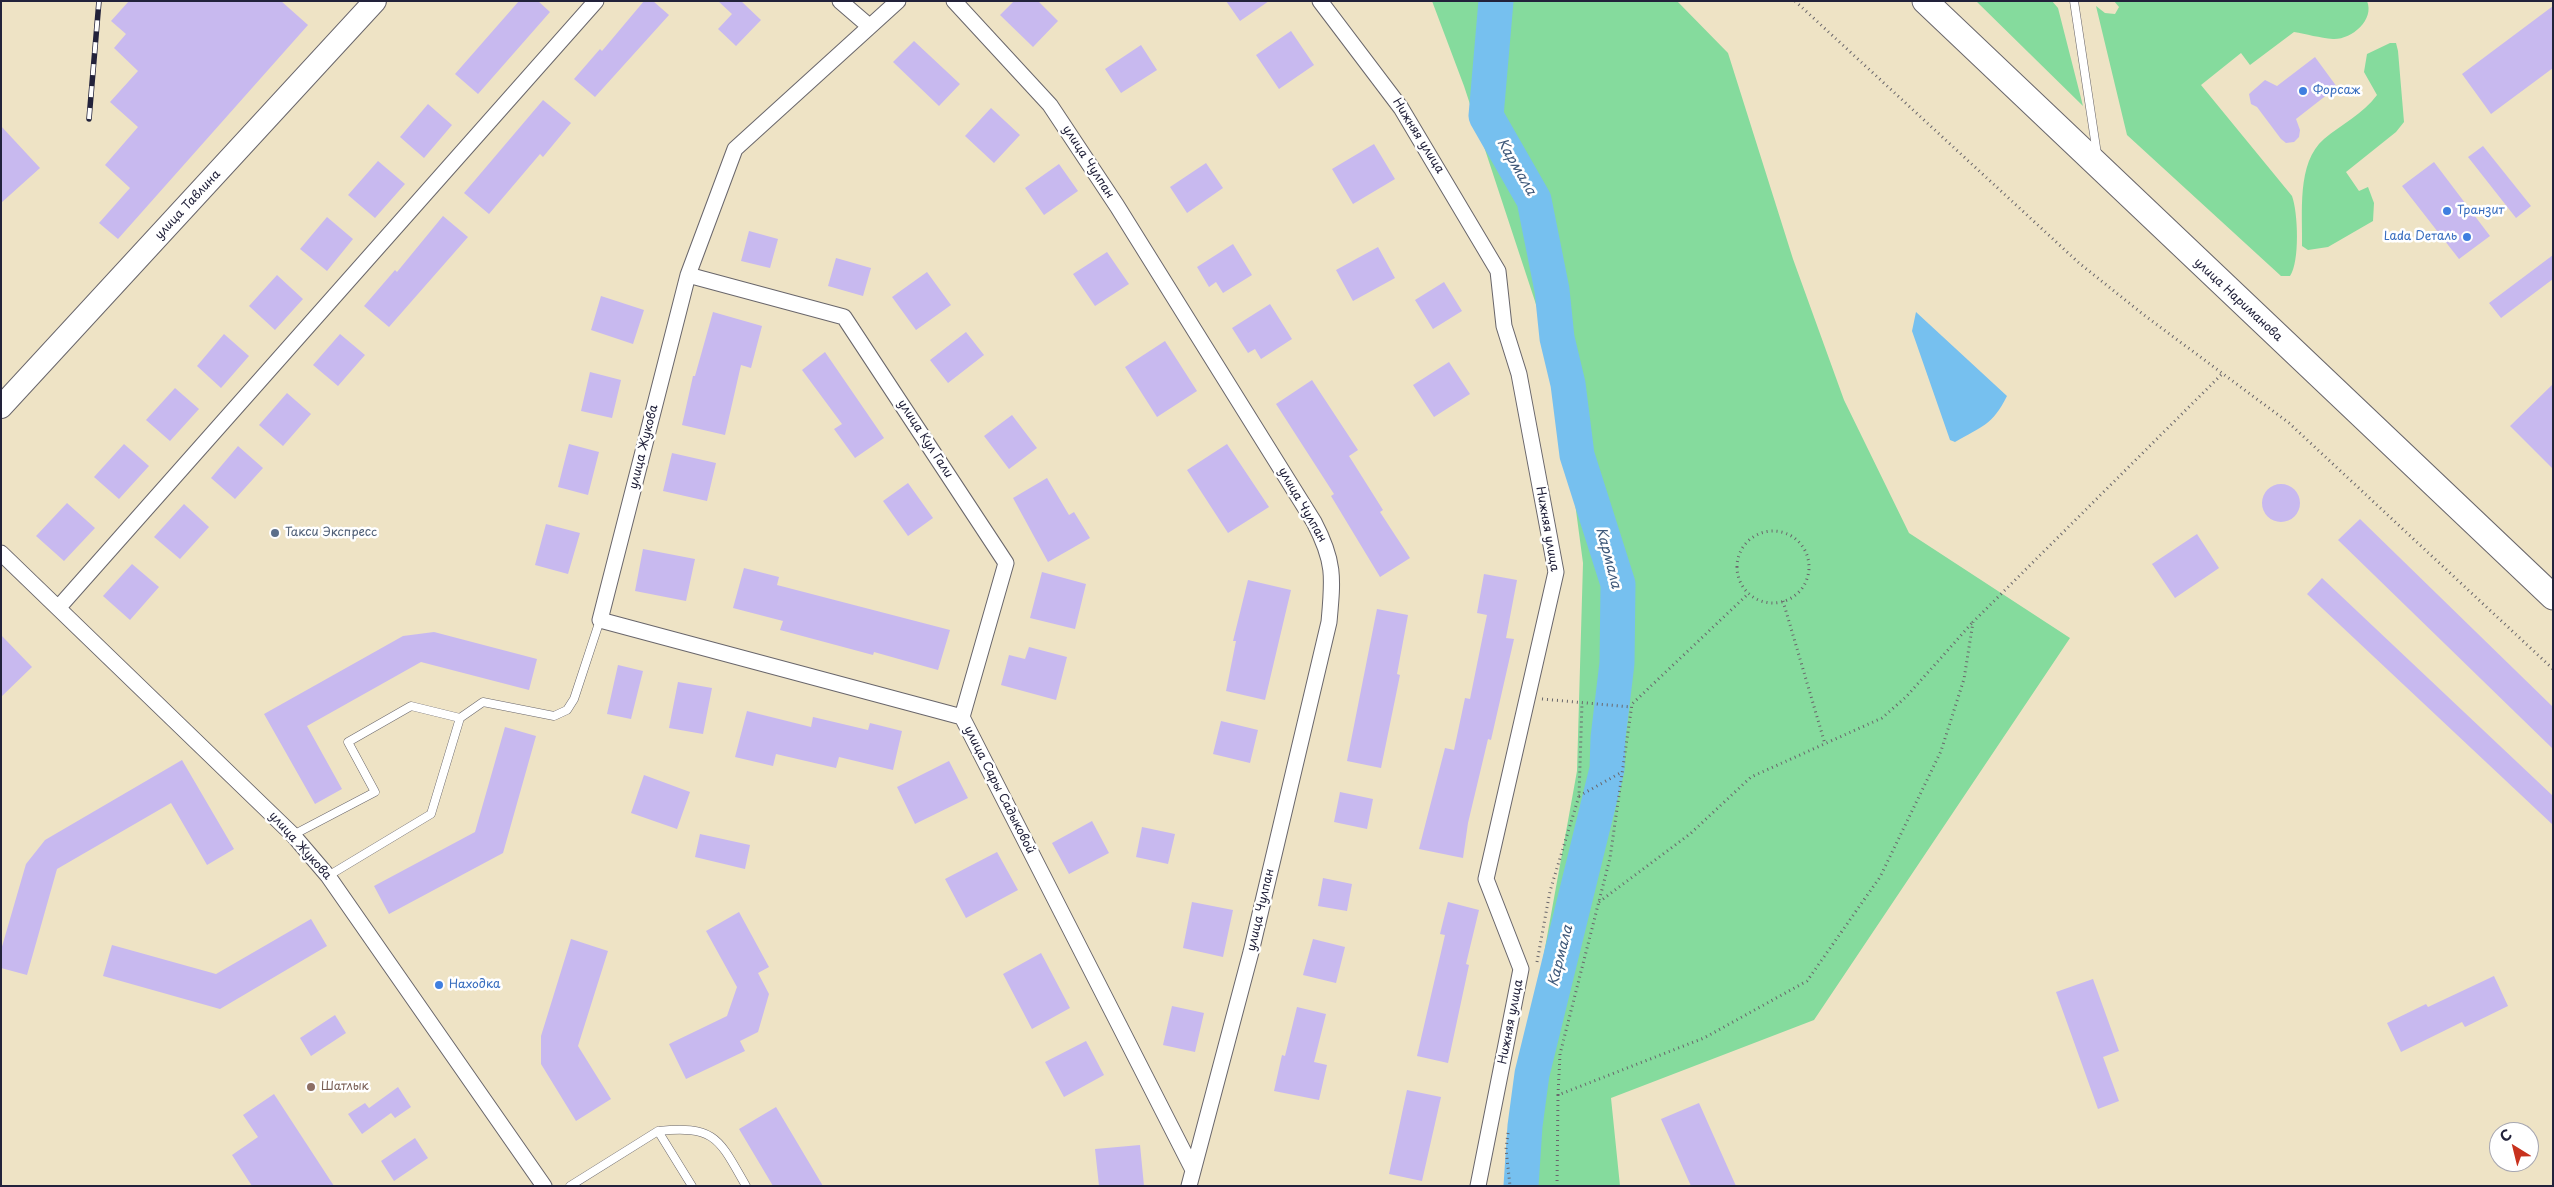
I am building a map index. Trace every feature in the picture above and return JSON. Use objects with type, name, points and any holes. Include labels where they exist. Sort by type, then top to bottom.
[{"type":"main road","name":"улица Тавлина","points":[[1,408],[374,1]]},
{"type":"main road","name":"улица Нариманова","points":[[1925,1],[2553,597]]},
{"type":"street","points":[[59,608],[596,1]]},
{"type":"street","points":[[840,1],[869,26]]},
{"type":"street","name":"улица Жукова","points":[[600,620],[688,275],[735,149],[898,1]]},
{"type":"street","name":"улица Чулпан","points":[[954,1],[1050,104],[1117,206],[1314,522],[1330,558],[1332,588],[1329,622],[1251,952],[1189,1186]]},
{"type":"street","name":"Нижняя улица","points":[[1320,1],[1401,108],[1498,271],[1504,326],[1519,374],[1556,572],[1486,879],[1521,969],[1478,1186]]},
{"type":"street","name":"улица Кул Гали","points":[[688,275],[844,317],[1006,563],[962,717]]},
{"type":"street","name":"улица Жукова","points":[[1,553],[293,835],[328,876],[544,1186]]},
{"type":"street","name":"улица Сары Садыковой","points":[[600,620],[962,717],[1193,1170]]},
{"type":"lane","points":[[2074,1],[2099,168]]},
{"type":"lane","points":[[328,876],[431,814],[460,718],[483,702],[554,716],[567,710],[574,699],[600,620]]},
{"type":"lane","points":[[293,835],[375,792],[348,742],[411,706],[460,718]]},
{"type":"lane","points":[[570,1186],[658,1131],[685,1128],[700,1131],[713,1138],[723,1148],[746,1186]]},
{"type":"lane","points":[[658,1131],[692,1186]]},
{"type":"path","points":[[1795,1],[2079,263],[2144,315],[2289,422],[2553,669]]},
{"type":"path","points":[[1599,902],[1690,834],[1751,777],[1882,718],[1906,697],[1973,622],[2223,373]]},
{"type":"path","points":[[1762,532],[1786,533],[1796,539],[1804,548],[1809,560],[1809,572],[1805,584],[1798,593],[1783,602],[1765,602],[1749,593],[1740,581],[1737,570],[1738,558],[1743,547],[1751,538],[1762,532]]},
{"type":"path","points":[[1557,1186],[1560,1054],[1610,858],[1632,704],[1749,593]]},
{"type":"path","points":[[1783,602],[1825,744]]},
{"type":"path","points":[[1558,1095],[1704,1038],[1807,981],[1880,877],[1941,751],[1964,679],[1973,622]]},
{"type":"path","points":[[1527,698],[1631,708]]},
{"type":"path","points":[[1535,969],[1550,891],[1579,796],[1584,703]]},
{"type":"path","points":[[1579,796],[1622,772]]},
{"type":"path","points":[[1509,1124],[1506,1149],[1510,1186]]},
{"type":"green space","points":[[1432,1],[1677,1],[1728,53],[1793,259],[1844,400],[1909,533],[2070,638],[1814,1020],[1611,1098],[1620,1186],[1507,1186],[1512,1130],[1577,771],[1583,563],[1557,368],[1464,86]]},
{"type":"green space","points":[[1976,1],[2052,1],[2058,8],[2083,106]]},
{"type":"green space","points":[[2114,1],[2367,1],[2369,8],[2365,22],[2360,28],[2347,36],[2333,39],[2294,32],[2250,65],[2241,53],[2201,85],[2292,196],[2296,213],[2297,249],[2290,276],[2281,276],[2127,135],[2096,6],[2105,13],[2115,14],[2119,7]]},
{"type":"green space","points":[[2390,43],[2396,43],[2398,51],[2404,122],[2396,132],[2346,172],[2359,191],[2368,187],[2374,203],[2373,221],[2328,247],[2308,250],[2302,246],[2302,204],[2305,175],[2309,161],[2315,149],[2324,139],[2359,113],[2377,95],[2364,72],[2367,54]]},
{"type":"water","points":[[1916,312],[2007,396],[1991,420],[1955,442],[1950,440],[1912,331]]},
{"type":"building","points":[[129,1],[281,1],[308,25],[118,239],[99,223],[130,188],[105,165],[138,127],[110,102],[138,71],[114,48],[126,34],[111,21]]},
{"type":"building","points":[[519,1],[538,1],[550,12],[478,94],[455,74]]},
{"type":"building","points":[[644,1],[653,1],[669,15],[595,97],[574,79],[600,49],[602,51]]},
{"type":"building","points":[[718,1],[741,1],[761,20],[736,46],[718,29],[732,14]]},
{"type":"building","points":[[1014,1],[1038,1],[1058,21],[1033,47],[1000,15]]},
{"type":"building","points":[[1226,1],[1269,1],[1240,21]]},
{"type":"building","points":[[2553,6],[2553,68],[2491,114],[2462,74]]},
{"type":"building","points":[[1291,31],[1314,65],[1279,89],[1256,55]]},
{"type":"building","points":[[914,41],[960,84],[939,106],[893,62]]},
{"type":"building","points":[[1141,45],[1157,70],[1121,93],[1105,69]]},
{"type":"building","points":[[2315,57],[2337,87],[2296,119],[2300,130],[2299,137],[2294,142],[2286,143],[2257,107],[2251,104],[2249,94],[2265,80],[2277,86]]},
{"type":"building","points":[[543,100],[571,123],[543,157],[540,154],[489,214],[464,193]]},
{"type":"building","points":[[428,104],[452,125],[424,158],[400,137]]},
{"type":"building","points":[[991,108],[1020,135],[994,163],[965,136]]},
{"type":"building","points":[[1,126],[40,168],[1,203]]},
{"type":"building","points":[[1374,144],[1395,179],[1353,204],[1332,169]]},
{"type":"building","points":[[2483,146],[2531,206],[2516,218],[2468,157]]},
{"type":"building","points":[[378,161],[405,184],[375,218],[348,195]]},
{"type":"building","name":"Транзит","points":[[2434,162],[2490,236],[2459,259],[2402,186]]},
{"type":"building","points":[[1206,163],[1223,188],[1187,213],[1170,187]]},
{"type":"building","points":[[1059,164],[1078,191],[1044,215],[1025,188]]},
{"type":"building","points":[[443,216],[468,237],[389,327],[364,306],[395,270],[397,272]]},
{"type":"building","points":[[327,217],[353,239],[327,271],[300,249]]},
{"type":"building","points":[[749,231],[778,239],[770,268],[741,261]]},
{"type":"building","points":[[1233,244],[1252,275],[1223,293],[1216,282],[1209,287],[1197,267]]},
{"type":"building","points":[[1378,247],[1395,278],[1353,301],[1336,270]]},
{"type":"building","points":[[1107,252],[1129,284],[1095,306],[1073,274]]},
{"type":"building","points":[[2553,255],[2553,279],[2501,318],[2489,303]]},
{"type":"building","points":[[836,258],[871,268],[863,296],[828,286]]},
{"type":"building","points":[[927,272],[951,305],[916,330],[892,297]]},
{"type":"building","points":[[277,275],[303,299],[275,330],[249,306]]},
{"type":"building","points":[[1444,282],[1462,311],[1433,329],[1415,300]]},
{"type":"building","points":[[601,296],[644,310],[633,344],[591,330]]},
{"type":"building","points":[[1270,304],[1292,339],[1261,359],[1255,349],[1248,353],[1232,328]]},
{"type":"building","points":[[713,312],[762,326],[751,368],[741,365],[725,435],[682,425],[693,376],[695,376]]},
{"type":"building","points":[[966,332],[984,355],[948,383],[930,360]]},
{"type":"building","points":[[224,334],[249,356],[221,388],[197,366]]},
{"type":"building","points":[[340,334],[365,355],[338,386],[313,365]]},
{"type":"building","points":[[1165,341],[1197,391],[1157,417],[1125,367]]},
{"type":"building","points":[[825,352],[884,438],[855,458],[834,429],[842,424],[802,370]]},
{"type":"building","points":[[1449,362],[1470,394],[1434,417],[1413,385]]},
{"type":"building","points":[[590,372],[621,380],[612,418],[581,411]]},
{"type":"building","points":[[1312,380],[1358,450],[1349,456],[1383,510],[1380,512],[1410,558],[1380,577],[1331,496],[1334,494],[1276,404]]},
{"type":"building","points":[[2553,384],[2553,469],[2510,426]]},
{"type":"building","points":[[175,388],[199,409],[170,441],[146,420]]},
{"type":"building","points":[[287,393],[311,414],[283,446],[259,425]]},
{"type":"building","points":[[1012,415],[1037,448],[1009,469],[984,436]]},
{"type":"building","points":[[124,444],[149,466],[119,499],[94,477]]},
{"type":"building","points":[[569,444],[599,452],[588,495],[558,487]]},
{"type":"building","points":[[1227,444],[1269,507],[1228,533],[1187,470]]},
{"type":"building","points":[[238,446],[263,468],[235,499],[211,478]]},
{"type":"building","points":[[672,453],[716,463],[707,501],[663,491]]},
{"type":"building","points":[[1047,478],[1069,515],[1074,512],[1090,538],[1048,562],[1013,498]]},
{"type":"building","points":[[908,483],[933,518],[908,536],[883,501]]},
{"type":"building","points":[[2281,484],[2294,490],[2300,503],[2294,516],[2281,522],[2268,516],[2262,503],[2268,490]]},
{"type":"building","points":[[67,503],[95,528],[64,561],[36,536]]},
{"type":"building","points":[[184,504],[209,527],[180,559],[154,537]]},
{"type":"building","points":[[2360,519],[2553,707],[2553,749],[2338,540]]},
{"type":"building","points":[[546,524],[580,533],[568,574],[535,565]]},
{"type":"building","points":[[2197,534],[2219,568],[2175,598],[2152,564]]},
{"type":"building","points":[[643,549],[695,559],[686,601],[635,591]]},
{"type":"building","points":[[132,564],[159,587],[130,620],[103,596]]},
{"type":"building","points":[[744,568],[779,577],[777,585],[950,630],[938,670],[874,652],[873,655],[780,630],[783,621],[733,608]]},
{"type":"building","points":[[1042,572],[1086,584],[1075,629],[1030,618]]},
{"type":"building","points":[[1484,574],[1517,580],[1506,638],[1514,639],[1491,740],[1488,739],[1468,823],[1463,858],[1419,849],[1445,748],[1454,750],[1465,698],[1470,699],[1487,615],[1477,613]]},
{"type":"building","points":[[2322,578],[2553,796],[2553,825],[2307,594]]},
{"type":"building","points":[[1248,580],[1291,590],[1265,700],[1226,691],[1236,641],[1233,641]]},
{"type":"building","points":[[1377,609],[1408,615],[1397,674],[1400,675],[1381,768],[1347,761]]},
{"type":"building","points":[[434,632],[537,659],[529,690],[421,662],[307,726],[342,789],[315,804],[264,714],[403,636]]},
{"type":"building","points":[[1,635],[32,667],[1,697]]},
{"type":"building","points":[[1029,647],[1067,657],[1056,700],[1001,685],[1009,655],[1025,659]]},
{"type":"building","points":[[618,665],[643,671],[631,719],[607,714]]},
{"type":"building","points":[[678,682],[712,688],[703,734],[669,728]]},
{"type":"building","points":[[747,711],[811,727],[813,717],[868,730],[870,723],[902,731],[893,770],[839,757],[836,768],[776,754],[773,766],[735,757]]},
{"type":"building","points":[[1221,721],[1258,730],[1250,763],[1213,754]]},
{"type":"building","points":[[505,727],[536,736],[503,853],[389,914],[374,886],[475,832]]},
{"type":"building","points":[[182,760],[234,849],[207,865],[171,803],[57,869],[27,975],[1,968],[1,950],[26,864],[45,840]]},
{"type":"building","points":[[949,761],[968,798],[915,824],[897,787]]},
{"type":"building","points":[[644,775],[690,792],[677,829],[631,813]]},
{"type":"building","points":[[1340,792],[1373,799],[1367,829],[1334,822]]},
{"type":"building","points":[[1092,821],[1109,853],[1069,874],[1052,843]]},
{"type":"building","points":[[1142,827],[1175,834],[1168,864],[1136,857]]},
{"type":"building","points":[[700,834],[750,845],[745,869],[695,857]]},
{"type":"building","points":[[997,852],[1018,890],[966,918],[945,879]]},
{"type":"building","points":[[1323,878],[1352,884],[1347,911],[1318,906]]},
{"type":"building","points":[[1192,902],[1233,910],[1223,957],[1183,948]]},
{"type":"building","points":[[1448,902],[1479,910],[1466,964],[1469,965],[1448,1063],[1417,1056],[1445,935],[1440,934]]},
{"type":"building","points":[[739,912],[769,967],[758,973],[769,994],[758,1032],[740,1041],[745,1051],[686,1079],[669,1044],[727,1016],[737,987],[706,931]]},
{"type":"building","points":[[311,919],[327,946],[220,1009],[103,976],[112,945],[216,974]]},
{"type":"building","points":[[571,939],[608,951],[578,1046],[611,1099],[576,1121],[541,1064],[541,1036]]},
{"type":"building","points":[[1313,939],[1345,947],[1336,983],[1303,975]]},
{"type":"building","points":[[1041,953],[1070,1008],[1032,1029],[1003,974]]},
{"type":"building","points":[[2494,976],[2508,1006],[2465,1027],[2462,1022],[2401,1052],[2387,1023],[2426,1004],[2428,1007]]},
{"type":"building","points":[[2093,979],[2119,1051],[2103,1057],[2119,1101],[2098,1109],[2056,992]]},
{"type":"building","points":[[1172,1006],[1204,1013],[1195,1052],[1163,1045]]},
{"type":"building","points":[[1297,1007],[1326,1014],[1314,1062],[1327,1065],[1319,1100],[1274,1091],[1282,1055],[1285,1056]]},
{"type":"building","points":[[335,1015],[346,1033],[311,1056],[300,1038]]},
{"type":"building","points":[[1086,1041],[1104,1075],[1064,1097],[1045,1062]]},
{"type":"building","points":[[398,1087],[411,1107],[395,1118],[391,1113],[362,1134],[348,1114],[365,1103],[369,1108]]},
{"type":"building","points":[[1407,1090],[1441,1097],[1422,1181],[1389,1174]]},
{"type":"building","points":[[274,1094],[334,1186],[252,1186],[232,1155],[258,1137],[243,1115]]},
{"type":"building","points":[[1699,1103],[1736,1186],[1691,1186],[1661,1119]]},
{"type":"building","points":[[776,1107],[823,1186],[773,1186],[739,1129]]},
{"type":"building","points":[[415,1138],[428,1158],[394,1181],[381,1161]]},
{"type":"building","points":[[1140,1145],[1144,1186],[1099,1186],[1095,1149]]},
{"type":"waterway","name":"Кармала","points":[[1496,1],[1486,116],[1534,200],[1552,290],[1557,338],[1568,384],[1577,455],[1618,584],[1617,663],[1608,738],[1607,769],[1532,1074],[1525,1126],[1521,1186]]},
{"type":"railway","points":[[89,119],[99,1]]},
{"type":"place","name":"Форсаж","points":[[2303,91]]},
{"type":"place","name":"Транзит","points":[[2447,211]]},
{"type":"place","name":"Lada Dеталь","points":[[2467,237]]},
{"type":"place","name":"Такси Экспресс","points":[[275,533]]},
{"type":"place","name":"Находка","points":[[439,985]]},
{"type":"place","name":"Шатлык","points":[[311,1087]]}]
